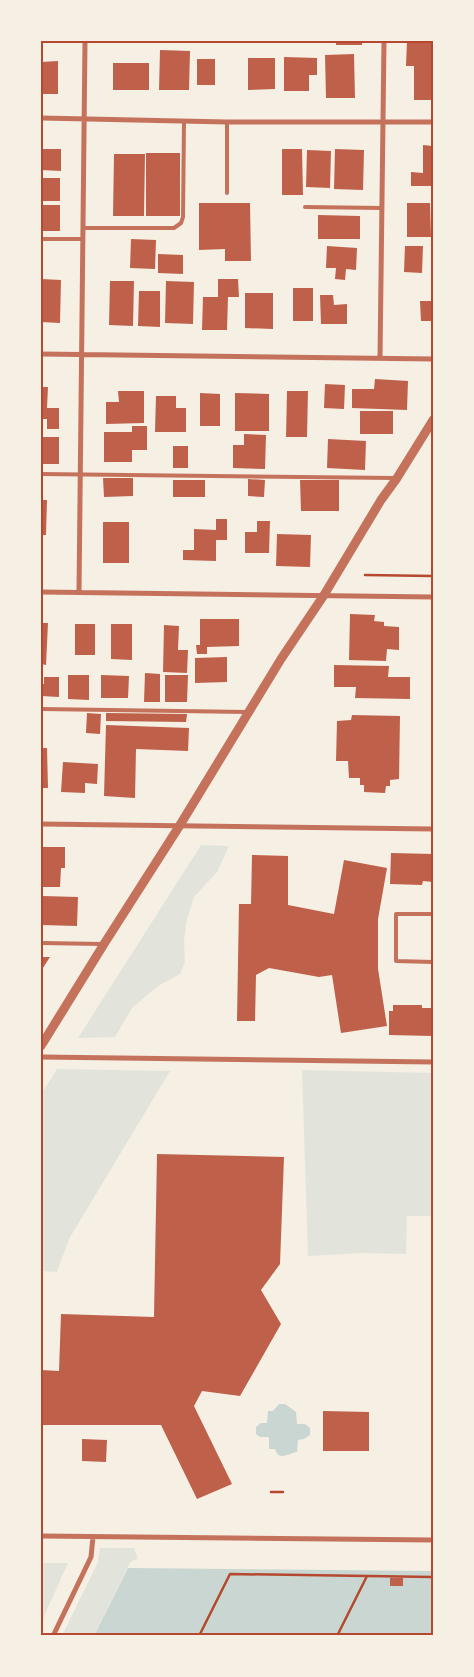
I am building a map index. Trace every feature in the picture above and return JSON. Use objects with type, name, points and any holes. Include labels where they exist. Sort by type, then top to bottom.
[{"type":"street","points":[[79,592],[85,41]]},
{"type":"street","points":[[380,358],[384,41]]},
{"type":"street","points":[[41,118],[226,122],[433,122]]},
{"type":"street","points":[[41,354],[433,359]]},
{"type":"street","points":[[41,1046],[180,825],[281,659],[324,595],[381,500],[433,420]]},
{"type":"street","points":[[41,592],[433,597]]},
{"type":"street","points":[[41,824],[433,828]]},
{"type":"street","points":[[41,1057],[433,1062]]},
{"type":"street","points":[[41,1536],[433,1540]]},
{"type":"street","points":[[53,1636],[91,1557],[93,1537]]},
{"type":"lane","points":[[83,228],[174,228],[181,223],[183,218],[184,121]]},
{"type":"lane","points":[[226,122],[227,193]]},
{"type":"lane","points":[[304,208],[382,208]]},
{"type":"lane","points":[[41,239],[83,239]]},
{"type":"lane","points":[[41,474],[397,478]]},
{"type":"lane","points":[[41,709],[249,712]]},
{"type":"lane","points":[[433,914],[396,914],[396,961],[433,962]]},
{"type":"lane","points":[[41,943],[104,944]]},
{"type":"path","points":[[365,575],[433,576]]},
{"type":"path","points":[[271,1492],[283,1492]]},
{"type":"path","points":[[200,1636],[230,1574],[433,1577]]},
{"type":"path","points":[[337,1636],[366,1576]]},
{"type":"shaded area","points":[[201,845],[229,846],[217,872],[194,897],[187,919],[184,940],[185,962],[180,974],[158,986],[132,1008],[115,1037],[78,1038]]},
{"type":"shaded area","points":[[57,1069],[170,1071],[69,1239],[57,1272],[41,1271],[41,1094]]},
{"type":"shaded area","points":[[302,1070],[433,1073],[433,1216],[407,1216],[406,1254],[362,1253],[308,1256]]},
{"type":"shaded area","points":[[279,1404],[285,1404],[296,1412],[297,1424],[305,1424],[310,1428],[310,1435],[298,1440],[297,1452],[284,1456],[279,1455],[275,1449],[269,1449],[269,1437],[260,1437],[256,1434],[256,1427],[261,1423],[267,1423],[268,1411],[273,1411]]},
{"type":"shaded area","points":[[100,1548],[134,1548],[138,1559],[130,1563],[94,1636],[62,1636],[98,1562]]},
{"type":"shaded area","points":[[41,1563],[68,1563],[41,1623]]},
{"type":"shaded area","points":[[128,1568],[433,1571],[433,1636],[94,1636]]},
{"type":"building","points":[[336,41],[362,41],[362,45],[336,45]]},
{"type":"building","points":[[407,41],[433,41],[433,100],[414,100],[414,66],[406,66]]},
{"type":"building","points":[[160,50],[190,51],[189,90],[159,90]]},
{"type":"building","points":[[354,54],[355,98],[326,98],[325,55]]},
{"type":"building","points":[[284,57],[317,58],[317,75],[309,75],[309,91],[284,91]]},
{"type":"building","points":[[248,58],[275,58],[275,89],[248,90]]},
{"type":"building","points":[[197,59],[215,59],[215,85],[197,85]]},
{"type":"building","points":[[58,61],[58,94],[41,94],[41,62]]},
{"type":"building","points":[[113,63],[149,63],[149,90],[113,90]]},
{"type":"building","points":[[423,145],[433,146],[433,186],[411,186],[411,172],[423,173]]},
{"type":"building","points":[[41,149],[61,149],[61,171],[41,170]]},
{"type":"building","points":[[282,149],[302,149],[303,195],[282,195]]},
{"type":"building","points":[[335,149],[364,150],[363,190],[334,189]]},
{"type":"building","points":[[307,150],[331,151],[330,188],[306,187]]},
{"type":"building","points":[[146,153],[180,153],[180,216],[146,216]]},
{"type":"building","points":[[114,154],[145,154],[144,216],[113,216]]},
{"type":"building","points":[[41,178],[60,178],[60,201],[41,201]]},
{"type":"building","points":[[199,203],[250,203],[251,261],[225,261],[225,249],[199,250]]},
{"type":"building","points":[[407,203],[430,203],[431,237],[407,237]]},
{"type":"building","points":[[41,205],[60,205],[60,231],[41,231]]},
{"type":"building","points":[[318,215],[360,216],[360,239],[318,239]]},
{"type":"building","points":[[131,239],[156,240],[155,269],[130,268]]},
{"type":"building","points":[[327,246],[357,248],[356,270],[346,269],[345,280],[335,279],[336,268],[326,268]]},
{"type":"building","points":[[405,246],[423,246],[422,273],[404,272]]},
{"type":"building","points":[[158,254],[183,255],[183,274],[158,273]]},
{"type":"building","points":[[41,279],[61,280],[60,323],[41,322]]},
{"type":"building","points":[[218,279],[238,279],[239,297],[228,297],[227,330],[202,330],[203,297],[218,297]]},
{"type":"building","points":[[110,281],[134,281],[133,326],[109,325]]},
{"type":"building","points":[[166,281],[194,282],[193,324],[165,323]]},
{"type":"building","points":[[293,288],[313,288],[313,321],[293,321]]},
{"type":"building","points":[[139,291],[160,291],[160,327],[138,326]]},
{"type":"building","points":[[245,293],[273,293],[273,329],[245,328]]},
{"type":"building","points":[[320,295],[333,295],[334,305],[347,304],[347,324],[321,324]]},
{"type":"building","points":[[420,301],[433,301],[433,321],[421,321]]},
{"type":"building","points":[[375,379],[408,381],[407,410],[352,408],[352,389],[374,389]]},
{"type":"building","points":[[325,384],[345,385],[344,409],[324,408]]},
{"type":"building","points":[[41,387],[48,387],[47,408],[59,408],[59,429],[47,429],[47,419],[41,419]]},
{"type":"building","points":[[118,391],[144,391],[144,423],[106,424],[106,402],[119,402]]},
{"type":"building","points":[[287,391],[308,391],[307,437],[286,437]]},
{"type":"building","points":[[200,393],[220,394],[220,426],[200,426]]},
{"type":"building","points":[[235,393],[269,394],[269,431],[235,431]]},
{"type":"building","points":[[156,396],[176,396],[176,408],[186,408],[186,432],[155,432]]},
{"type":"building","points":[[360,411],[393,411],[393,434],[360,434]]},
{"type":"building","points":[[132,426],[147,426],[147,450],[132,450],[132,462],[104,462],[104,432],[132,432]]},
{"type":"building","points":[[244,434],[266,435],[265,469],[233,468],[233,445],[244,445]]},
{"type":"building","points":[[41,437],[59,437],[59,464],[41,464]]},
{"type":"building","points":[[328,439],[366,441],[365,470],[327,468]]},
{"type":"building","points":[[173,446],[188,446],[188,468],[173,468]]},
{"type":"building","points":[[103,478],[133,478],[133,496],[104,497]]},
{"type":"building","points":[[248,479],[265,480],[264,497],[248,496]]},
{"type":"building","points":[[173,480],[205,480],[205,497],[173,497]]},
{"type":"building","points":[[300,480],[339,480],[339,511],[301,511]]},
{"type":"building","points":[[41,500],[47,500],[46,535],[41,535]]},
{"type":"building","points":[[216,519],[227,519],[227,540],[216,540],[216,561],[183,560],[183,550],[194,550],[194,529],[216,530]]},
{"type":"building","points":[[257,521],[270,521],[269,553],[245,553],[245,532],[257,532]]},
{"type":"building","points":[[103,522],[129,522],[129,563],[103,563]]},
{"type":"building","points":[[277,534],[311,535],[310,567],[276,566]]},
{"type":"building","points":[[350,614],[375,615],[374,621],[384,622],[384,626],[399,627],[399,650],[387,649],[386,661],[349,660]]},
{"type":"building","points":[[200,619],[239,619],[239,646],[207,647],[207,654],[197,654],[196,645],[200,645]]},
{"type":"building","points":[[41,623],[48,623],[46,665],[41,664]]},
{"type":"building","points":[[75,624],[95,624],[95,655],[75,655]]},
{"type":"building","points":[[111,624],[132,624],[132,660],[111,659]]},
{"type":"building","points":[[164,625],[179,626],[178,650],[188,650],[187,673],[163,672]]},
{"type":"building","points":[[227,657],[227,682],[195,683],[195,658]]},
{"type":"building","points":[[334,665],[389,666],[388,677],[410,677],[410,699],[355,698],[356,687],[334,687]]},
{"type":"building","points":[[145,673],[160,674],[160,702],[144,702]]},
{"type":"building","points":[[68,675],[89,675],[89,700],[68,699]]},
{"type":"building","points":[[101,675],[129,676],[128,698],[101,698]]},
{"type":"building","points":[[165,675],[188,675],[187,702],[165,702]]},
{"type":"building","points":[[44,677],[59,677],[59,697],[41,696],[41,684],[44,684]]},
{"type":"building","points":[[87,713],[101,714],[100,734],[86,733]]},
{"type":"building","points":[[106,713],[187,714],[186,722],[106,721]]},
{"type":"building","points":[[352,715],[400,716],[399,779],[390,780],[390,786],[386,786],[385,793],[364,792],[364,785],[360,785],[360,778],[349,778],[348,761],[336,761],[337,721],[351,720]]},
{"type":"building","points":[[106,725],[189,728],[188,751],[136,749],[135,798],[104,796]]},
{"type":"building","points":[[41,748],[47,748],[48,788],[41,788]]},
{"type":"building","points":[[63,762],[98,764],[97,784],[85,783],[85,793],[61,792]]},
{"type":"building","points":[[41,847],[65,847],[65,868],[61,868],[60,887],[41,887]]},
{"type":"building","points":[[391,853],[433,854],[433,882],[423,881],[422,885],[390,884]]},
{"type":"building","points":[[252,855],[288,856],[288,905],[334,914],[344,860],[387,868],[378,919],[378,969],[387,1026],[341,1033],[332,975],[319,977],[269,968],[256,975],[255,1021],[237,1021],[239,904],[251,904]]},
{"type":"building","points":[[43,896],[78,897],[77,926],[42,925]]},
{"type":"building","points":[[41,957],[50,957],[41,971]]},
{"type":"building","points":[[393,1005],[422,1005],[422,1008],[433,1008],[433,1036],[389,1035],[389,1011],[393,1011]]},
{"type":"building","points":[[157,1154],[284,1157],[280,1264],[261,1290],[281,1324],[240,1396],[202,1391],[194,1406],[232,1484],[197,1499],[161,1425],[41,1425],[41,1370],[59,1371],[61,1314],[154,1317]]},
{"type":"building","points":[[323,1411],[369,1412],[369,1451],[323,1451]]},
{"type":"building","points":[[82,1439],[107,1440],[106,1462],[82,1461]]},
{"type":"building","points":[[390,1578],[403,1578],[403,1586],[390,1586]]}]
